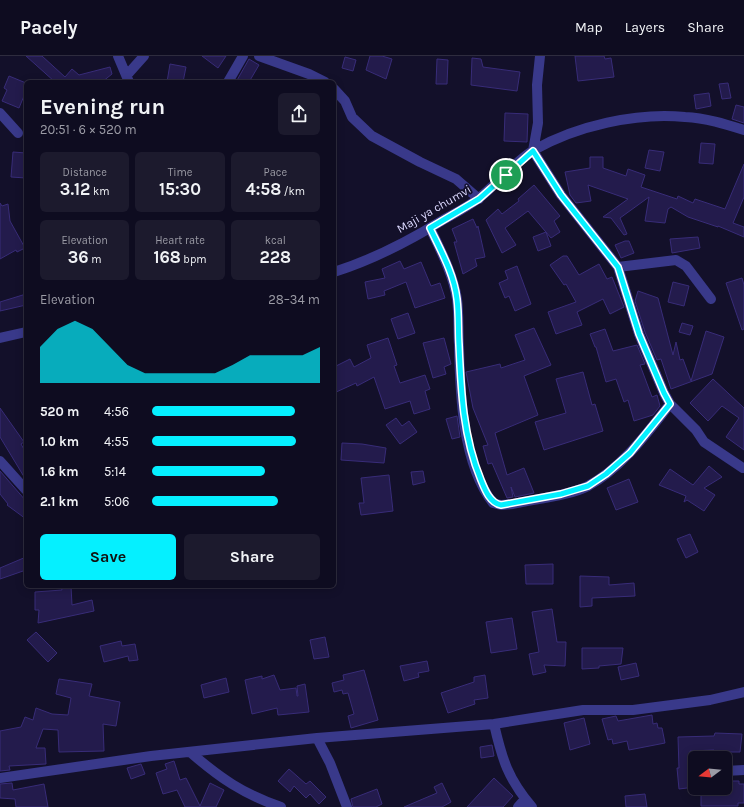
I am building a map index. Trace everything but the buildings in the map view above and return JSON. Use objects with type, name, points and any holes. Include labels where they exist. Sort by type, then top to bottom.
[{"type":"street","points":[[118,56],[128,79]]},
{"type":"street","points":[[128,79],[144,56]]},
{"type":"street","points":[[229,80],[243,56]]},
{"type":"street","points":[[259,56],[309,74],[321,80]]},
{"type":"street","points":[[540,56],[537,85],[538,123],[533,151],[561,195],[618,267],[639,334],[670,404],[696,430],[704,442],[743,468]]},
{"type":"street","points":[[336,91],[345,101],[352,117],[372,136],[420,162],[456,179],[479,199]]},
{"type":"street","points":[[0,114],[18,133]]},
{"type":"street","name":"Maji ya chumvi","points":[[336,271],[383,252],[430,228],[479,199],[533,151],[582,130],[626,119],[663,116],[686,117],[715,121],[744,130]]},
{"type":"street","points":[[430,228],[446,263],[457,298],[465,424],[473,459],[482,483],[493,503],[501,505],[513,504],[588,486],[606,474],[630,453],[670,404]]},
{"type":"street","points":[[618,267],[676,260],[686,266],[711,299]]},
{"type":"street","points":[[0,338],[24,332]]},
{"type":"street","points":[[0,462],[24,488]]},
{"type":"street","points":[[0,778],[190,752],[317,738],[494,724],[583,710],[633,710],[703,701],[744,692]]},
{"type":"street","points":[[494,724],[506,769],[515,787],[528,803],[518,807]]},
{"type":"street","points":[[317,738],[330,762],[347,807]]},
{"type":"street","points":[[190,752],[207,767],[242,791],[281,807]]},
{"type":"street","points":[[732,770],[744,770]]},
{"type":"route","points":[[533,151],[561,195],[618,267],[639,334],[670,404],[630,453],[606,474],[588,486],[561,494],[501,505],[493,503],[486,492],[473,459],[465,424],[457,298],[446,263],[430,228],[479,199],[506,175],[533,151]]}]
